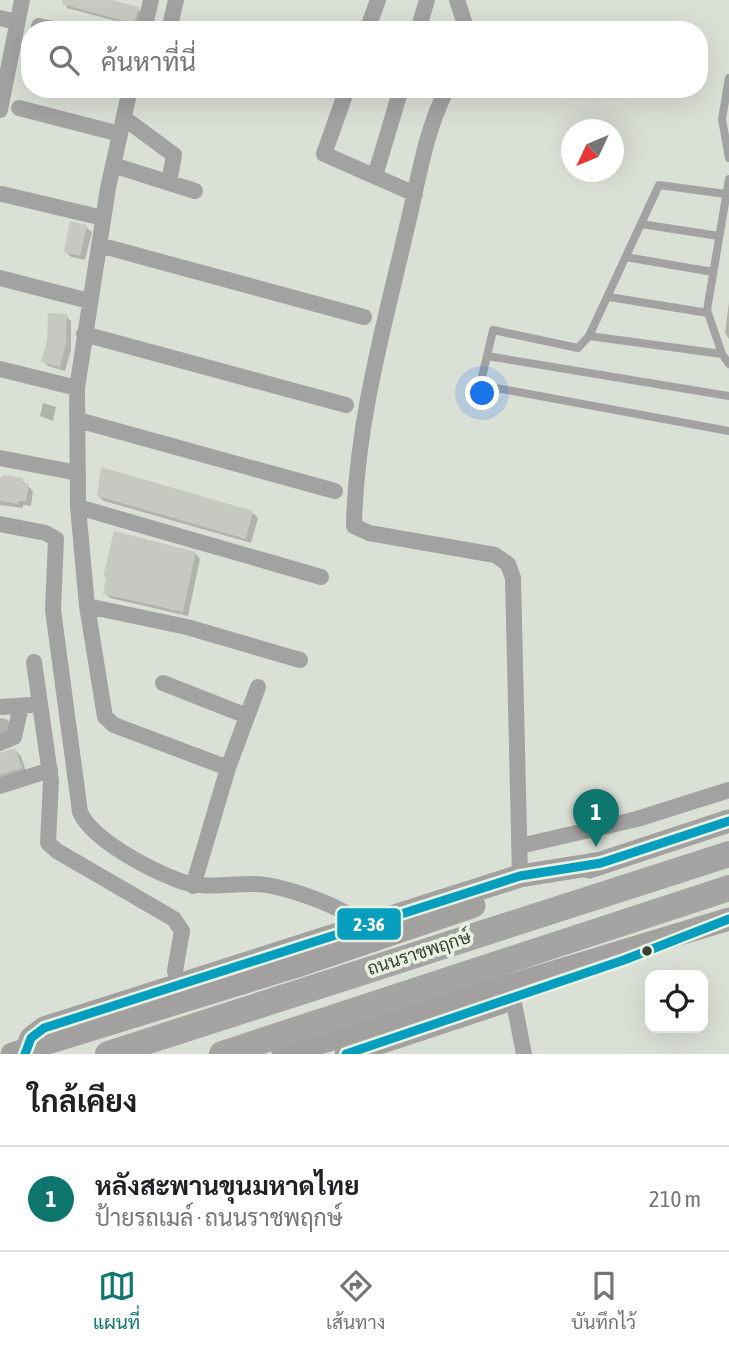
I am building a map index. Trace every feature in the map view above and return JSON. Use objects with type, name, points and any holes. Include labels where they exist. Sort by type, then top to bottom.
[{"type":"main road","name":"ถนนราชพฤกษ์","points":[[12,1054],[297,966],[729,821]]},
{"type":"main road","name":"ถนนราชพฤกษ์","points":[[108,1054],[729,854]]},
{"type":"main road","name":"ถนนราชพฤกษ์","points":[[25,1054],[31,1038],[44,1028],[520,876],[601,863]]},
{"type":"main road","name":"ถนนราชพฤกษ์","points":[[222,1054],[729,888]]},
{"type":"main road","points":[[674,905],[729,900]]},
{"type":"main road","points":[[346,1054],[624,960],[723,921]]},
{"type":"main road","points":[[283,1054],[723,921]]},
{"type":"street","points":[[0,110],[22,0]]},
{"type":"street","points":[[146,21],[150,0]]},
{"type":"street","points":[[171,21],[176,0]]},
{"type":"street","points":[[371,21],[378,0]]},
{"type":"street","points":[[421,21],[427,0]]},
{"type":"street","points":[[457,0],[464,21]]},
{"type":"street","points":[[0,18],[17,22]]},
{"type":"street","points":[[128,98],[103,218],[77,388],[78,507],[87,606],[105,717],[114,725],[228,768]]},
{"type":"street","points":[[344,98],[324,154],[415,194]]},
{"type":"street","points":[[375,176],[398,98]]},
{"type":"street","points":[[443,98],[430,132],[370,384],[362,433],[354,526],[369,533],[495,555],[508,564],[513,578],[520,876]]},
{"type":"street","points":[[19,108],[120,134]]},
{"type":"street","points":[[124,118],[174,155],[169,183]]},
{"type":"street","points":[[113,165],[195,191]]},
{"type":"street","points":[[2,194],[103,218]]},
{"type":"street","points":[[99,244],[364,317]]},
{"type":"street","points":[[0,278],[89,301]]},
{"type":"street","points":[[84,334],[346,405]]},
{"type":"street","points":[[0,369],[77,388]]},
{"type":"street","points":[[78,420],[335,491]]},
{"type":"street","points":[[0,458],[78,473]]},
{"type":"street","points":[[78,507],[321,577]]},
{"type":"street","points":[[0,524],[46,533],[56,539],[53,610],[80,812],[85,824],[97,835],[163,875],[193,886],[254,883],[275,887],[345,912],[362,925]]},
{"type":"street","points":[[87,606],[187,627],[300,660]]},
{"type":"street","points":[[34,662],[50,770],[52,793],[47,836],[51,846],[174,919],[182,931],[175,971],[179,985]]},
{"type":"street","points":[[163,683],[247,716]]},
{"type":"street","points":[[193,886],[228,768],[258,687]]},
{"type":"street","points":[[0,707],[41,705]]},
{"type":"street","points":[[0,743],[14,737],[21,706]]},
{"type":"street","points":[[0,786],[50,770]]},
{"type":"street","points":[[520,846],[637,819],[729,790]]},
{"type":"street","points":[[513,998],[524,1054]]},
{"type":"lane","points":[[729,78],[727,104],[722,120],[729,158]]},
{"type":"lane","points":[[729,179],[708,313],[722,354],[729,364]]},
{"type":"lane","points":[[726,194],[659,185],[589,336],[578,348],[493,330],[480,385],[729,431]]},
{"type":"lane","points":[[641,224],[719,236]]},
{"type":"lane","points":[[626,257],[713,272]]},
{"type":"lane","points":[[609,297],[708,313]]},
{"type":"lane","points":[[589,336],[722,354]]},
{"type":"lane","points":[[487,356],[729,396]]},
{"type":"building","points":[[63,0],[112,0],[139,7],[135,21],[123,21],[62,4]]},
{"type":"building","points":[[70,221],[87,225],[80,256],[64,252]]},
{"type":"building","points":[[48,313],[67,314],[66,344],[60,367],[41,362],[47,340]]},
{"type":"building","points":[[101,467],[253,511],[246,539],[97,496]]},
{"type":"building","points":[[4,475],[23,478],[22,483],[29,484],[26,501],[19,501],[18,504],[0,501],[0,478]]},
{"type":"building","points":[[114,531],[196,552],[183,612],[103,594],[106,577],[103,577]]},
{"type":"building","points":[[15,748],[22,768],[0,775],[0,753]]},
{"type":"transit line","name":"2-36","points":[[25,1054],[31,1038],[44,1028],[520,876],[601,863],[729,821]]},
{"type":"transit line","name":"2-36","points":[[346,1054],[624,960],[729,919]]},
{"type":"place","name":"หลังสะพานขุนมหาดไทย","points":[[596,847]]}]
